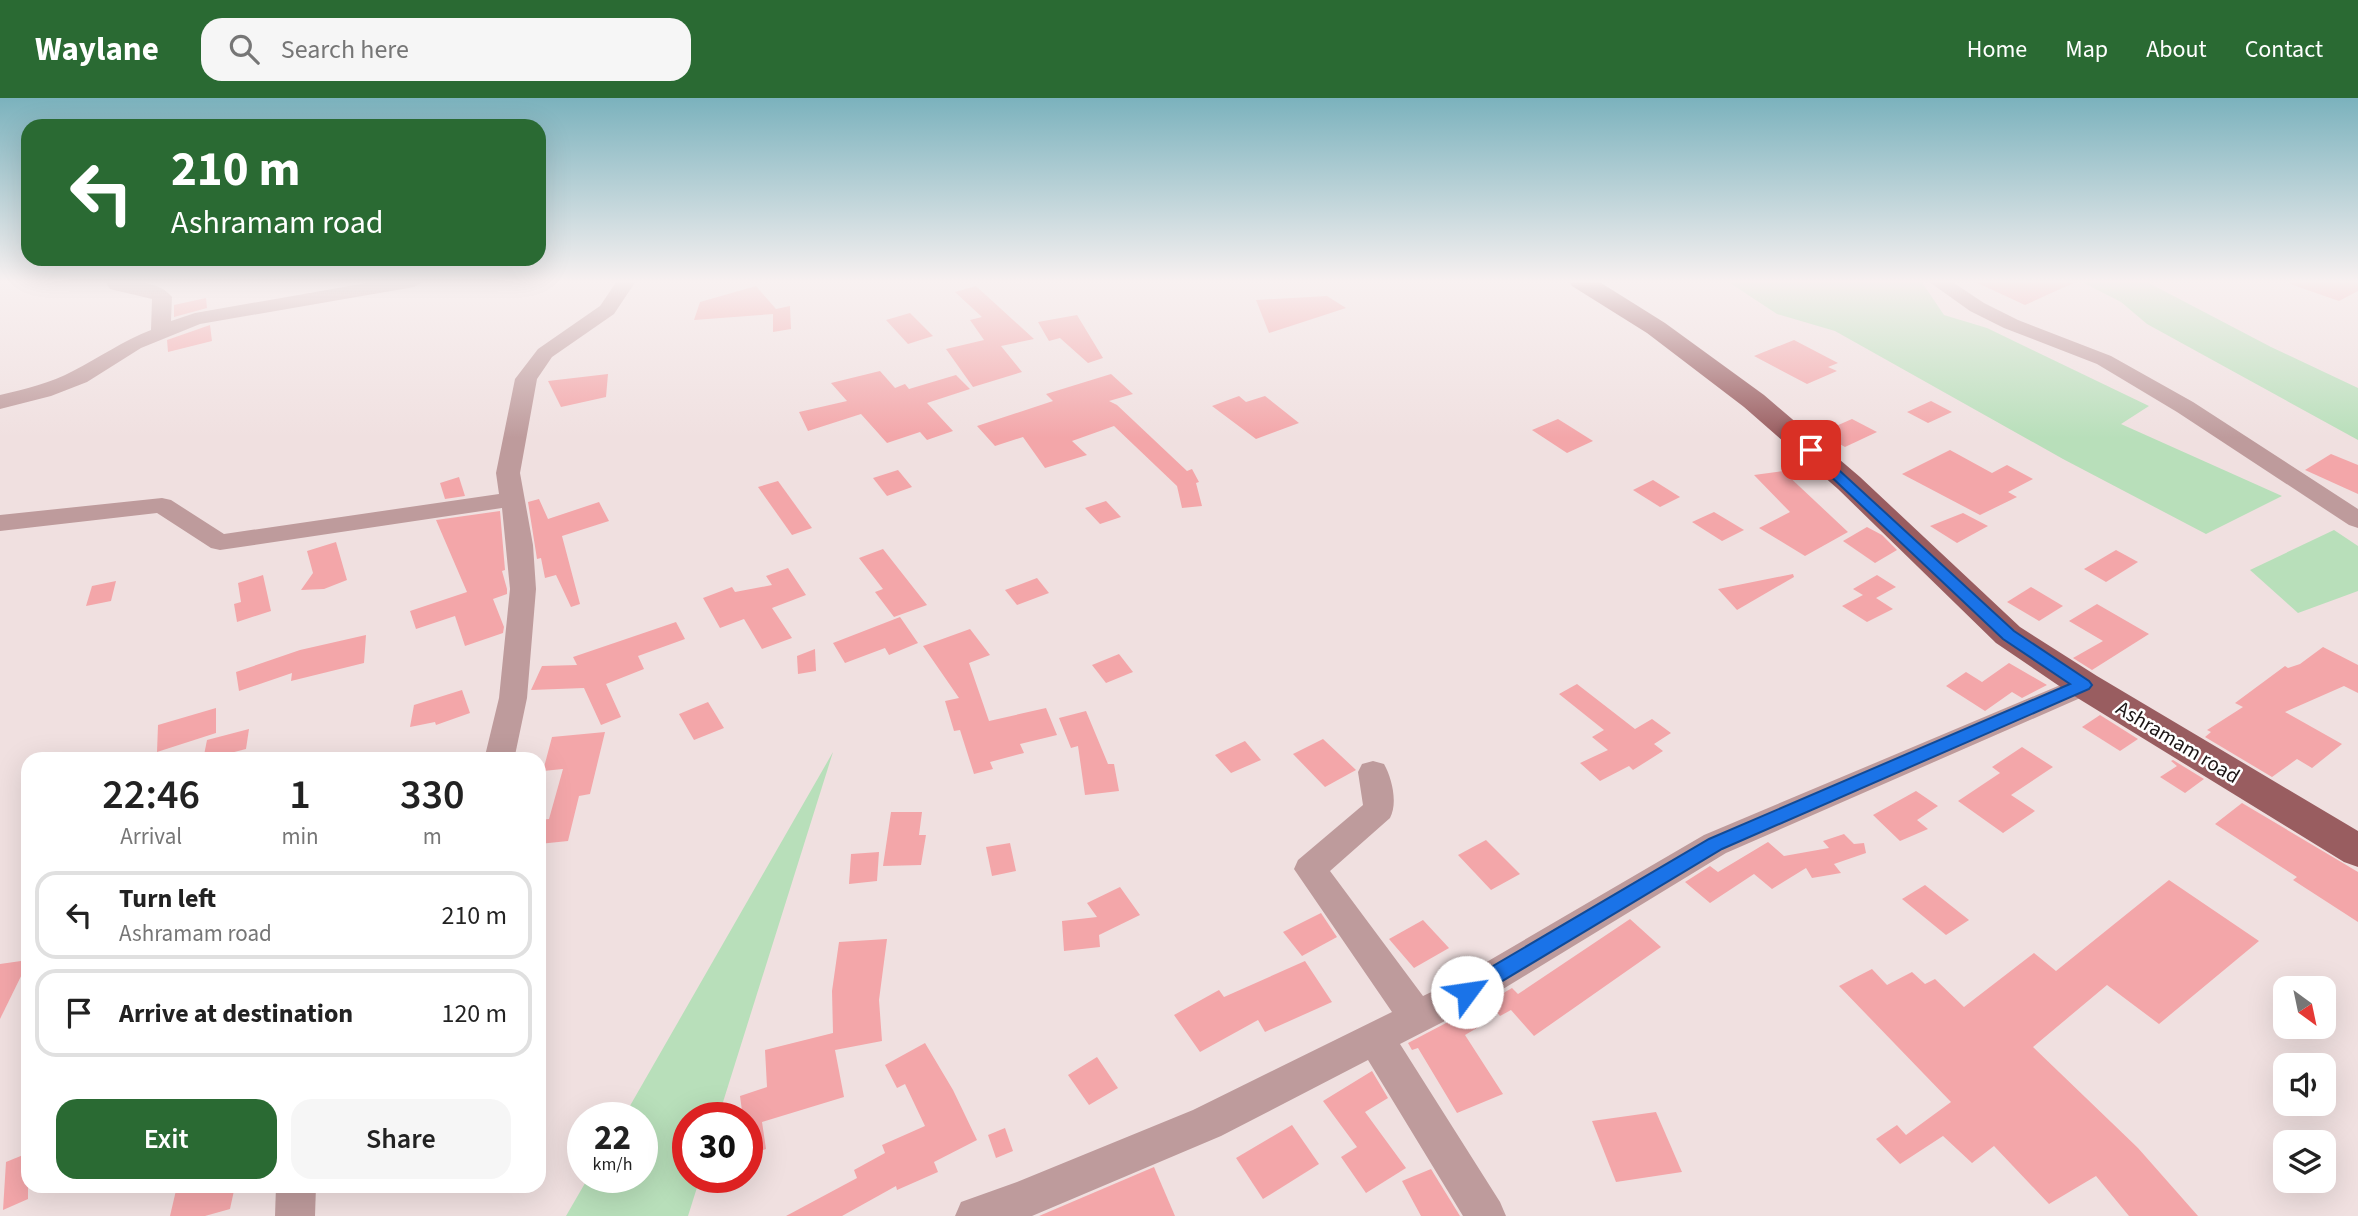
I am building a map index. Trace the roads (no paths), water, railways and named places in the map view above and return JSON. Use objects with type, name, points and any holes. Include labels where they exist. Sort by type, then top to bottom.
[{"type":"main road","name":"Ashramam road","points":[[1663,333],[1754,401],[1849,483],[2008,635],[2084,685],[2358,851]]},
{"type":"street","points":[[1,403],[79,377],[157,333]]},
{"type":"street","points":[[501,752],[513,698],[523,589],[520,545],[508,473],[526,379],[545,353],[574,333]]},
{"type":"street","points":[[2035,333],[2104,360],[2185,407],[2358,520]]},
{"type":"street","points":[[0,523],[162,505],[220,542],[512,499]]},
{"type":"street","points":[[975,1216],[1017,1202],[1207,1123],[1467,992],[1716,844],[2084,685]]},
{"type":"street","points":[[1373,772],[1380,809],[1310,869],[1417,1017]]},
{"type":"street","points":[[1375,1038],[1486,1216]]},
{"type":"street","points":[[295,1216],[296,1193]]}]
